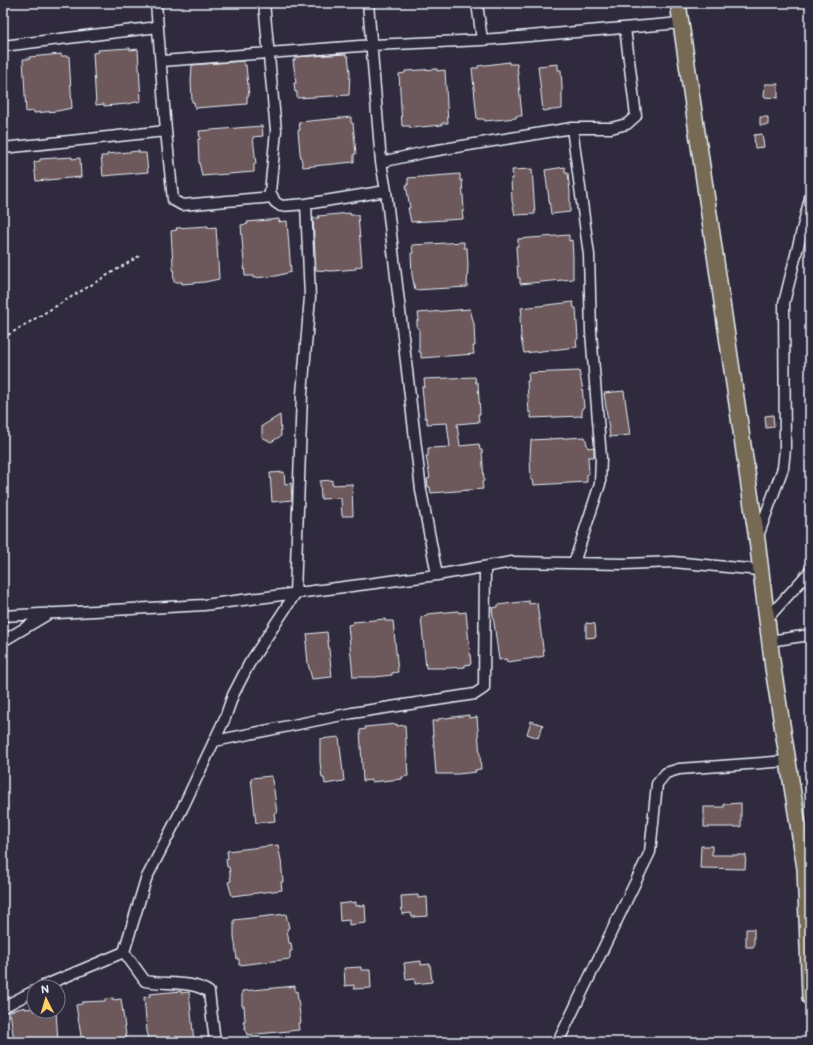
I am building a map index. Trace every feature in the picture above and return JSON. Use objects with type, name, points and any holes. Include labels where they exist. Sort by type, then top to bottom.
[{"type":"highway","points":[[678,3],[756,540],[769,641],[805,868],[809,928],[810,998]]},
{"type":"street","points":[[156,3],[173,200],[182,205],[273,197]]},
{"type":"street","points":[[264,3],[267,53],[276,131],[270,192],[275,202],[280,206],[306,204],[386,191]]},
{"type":"street","points":[[368,3],[381,162],[386,191],[421,490],[436,574]]},
{"type":"street","points":[[478,3],[482,40]]},
{"type":"street","points":[[162,61],[372,45],[482,40],[681,23]]},
{"type":"street","points":[[3,46],[158,27]]},
{"type":"street","points":[[381,162],[426,152],[572,128],[611,128],[627,124],[636,116],[625,28]]},
{"type":"street","points":[[572,128],[589,255],[591,332],[601,458],[600,484],[574,563]]},
{"type":"street","points":[[3,148],[166,131]]},
{"type":"street","points":[[756,540],[783,468],[785,449],[784,303],[810,198]]},
{"type":"street","points":[[124,952],[146,879],[215,741],[233,695],[249,664],[295,594],[302,394],[310,297],[306,204]]},
{"type":"street","points":[[3,616],[52,612],[204,605],[295,594],[512,562],[673,562],[760,570]]},
{"type":"street","points":[[215,741],[352,713],[475,694],[484,688],[485,567]]},
{"type":"street","points":[[766,620],[810,570]]},
{"type":"street","points":[[3,642],[52,612]]},
{"type":"street","points":[[769,641],[810,635]]},
{"type":"street","points":[[558,1042],[650,852],[656,784],[666,773],[679,769],[788,761]]},
{"type":"street","points":[[60,979],[124,952]]},
{"type":"street","points":[[124,952],[145,981],[200,986],[209,992],[215,1042]]},
{"type":"street","points":[[3,1007],[26,995]]},
{"type":"path","points":[[3,338],[141,255]]},
{"type":"building","points":[[130,48],[130,50],[138,49],[141,101],[127,104],[104,106],[104,104],[96,105],[93,53],[99,52],[98,50]]},
{"type":"building","points":[[61,54],[61,56],[69,56],[72,108],[34,113],[34,111],[26,112],[23,59],[30,59],[29,57]]},
{"type":"building","points":[[346,54],[346,56],[348,56],[350,72],[349,95],[297,98],[294,83],[296,83],[293,60],[295,60],[295,57]]},
{"type":"building","points":[[244,61],[244,65],[246,65],[249,96],[247,96],[247,104],[195,108],[194,102],[192,102],[192,65]]},
{"type":"building","points":[[509,62],[509,64],[517,64],[522,116],[485,121],[484,119],[477,119],[472,68]]},
{"type":"building","points":[[558,64],[558,70],[561,70],[562,109],[543,111],[538,66]]},
{"type":"building","points":[[437,69],[437,71],[445,70],[448,123],[442,123],[442,125],[410,128],[410,126],[402,126],[399,74],[405,73],[405,71]]},
{"type":"building","points":[[765,84],[778,84],[778,98],[764,97]]},
{"type":"building","points":[[351,117],[356,154],[354,154],[354,162],[303,167],[300,153],[298,130],[300,130],[299,122]]},
{"type":"building","points":[[760,117],[768,117],[768,125],[760,125]]},
{"type":"building","points":[[262,126],[263,136],[253,137],[256,164],[254,164],[254,172],[202,176],[199,162],[199,131]]},
{"type":"building","points":[[762,134],[764,147],[755,148],[754,135]]},
{"type":"building","points":[[139,151],[139,153],[146,153],[148,172],[103,176],[101,156],[107,156],[107,154]]},
{"type":"building","points":[[72,157],[72,159],[80,158],[81,177],[36,181],[34,162],[40,161],[40,159]]},
{"type":"building","points":[[565,167],[565,173],[568,173],[570,212],[551,214],[545,170]]},
{"type":"building","points":[[532,169],[535,214],[515,215],[512,201],[512,170]]},
{"type":"building","points":[[460,174],[460,180],[462,180],[464,211],[462,211],[463,219],[411,222],[406,185],[408,185],[408,178]]},
{"type":"building","points":[[350,213],[350,215],[358,215],[362,266],[356,267],[356,269],[332,271],[316,270],[313,218],[319,218],[318,216]]},
{"type":"building","points":[[279,219],[279,222],[287,221],[291,272],[276,276],[253,278],[253,276],[245,276],[241,225],[248,224],[247,222]]},
{"type":"building","points":[[208,226],[208,228],[216,227],[219,279],[182,284],[182,282],[174,282],[171,231],[177,230],[176,228]]},
{"type":"building","points":[[569,235],[569,241],[572,240],[573,279],[520,284],[520,278],[518,278],[516,246],[518,246],[518,239]]},
{"type":"building","points":[[464,242],[464,248],[467,248],[467,287],[415,290],[412,275],[412,245]]},
{"type":"building","points":[[573,302],[574,308],[576,308],[578,339],[576,340],[577,347],[524,353],[521,338],[521,308]]},
{"type":"building","points":[[470,309],[474,324],[474,354],[421,358],[421,352],[419,352],[419,328],[417,328],[417,320],[419,320],[418,313]]},
{"type":"building","points":[[579,371],[584,408],[582,408],[582,416],[531,418],[531,412],[529,413],[528,373]]},
{"type":"building","points":[[475,377],[476,383],[478,383],[480,414],[478,414],[479,422],[457,424],[460,446],[479,444],[480,450],[482,450],[484,481],[482,482],[483,489],[431,493],[430,487],[428,487],[427,479],[430,478],[426,456],[428,456],[428,448],[450,447],[447,423],[427,424],[422,387],[425,387],[424,379]]},
{"type":"building","points":[[624,391],[630,435],[610,437],[604,393]]},
{"type":"building","points":[[280,415],[281,436],[271,442],[262,437],[262,426]]},
{"type":"building","points":[[773,415],[774,427],[766,428],[765,416]]},
{"type":"building","points":[[585,437],[588,448],[594,447],[594,457],[588,457],[589,474],[587,474],[587,482],[534,485],[533,480],[531,480],[531,440]]},
{"type":"building","points":[[284,472],[285,484],[291,483],[292,500],[272,502],[270,473]]},
{"type":"building","points":[[332,480],[332,485],[352,484],[353,516],[342,516],[341,498],[321,499],[320,481]]},
{"type":"building","points":[[529,601],[529,604],[537,603],[544,656],[507,662],[506,659],[499,660],[492,608],[498,607],[498,605]]},
{"type":"building","points":[[458,611],[459,613],[466,612],[471,664],[465,665],[465,667],[426,668],[421,617],[427,616],[427,614]]},
{"type":"building","points":[[385,619],[385,621],[393,621],[398,672],[392,673],[392,675],[375,677],[353,677],[348,625],[353,624],[353,622]]},
{"type":"building","points":[[586,623],[595,624],[596,637],[586,638]]},
{"type":"building","points":[[327,632],[332,677],[312,679],[308,664],[306,642],[308,641],[307,634]]},
{"type":"building","points":[[469,715],[469,718],[477,717],[481,769],[475,770],[476,772],[458,774],[436,774],[432,721]]},
{"type":"building","points":[[531,721],[543,725],[538,738],[527,734]]},
{"type":"building","points":[[397,724],[397,726],[405,725],[408,776],[402,777],[402,779],[371,782],[371,780],[363,781],[360,730],[366,729],[365,727]]},
{"type":"building","points":[[339,737],[344,781],[325,784],[324,778],[322,778],[320,762],[320,739]]},
{"type":"building","points":[[271,776],[277,813],[274,813],[275,821],[256,823],[251,778]]},
{"type":"building","points":[[741,803],[741,827],[704,827],[704,807],[724,807],[724,804]]},
{"type":"building","points":[[278,845],[283,882],[281,882],[282,890],[232,896],[228,882],[231,881],[229,867],[227,867],[227,851]]},
{"type":"building","points":[[701,846],[712,846],[712,855],[746,855],[745,869],[700,868]]},
{"type":"building","points":[[418,895],[418,898],[427,897],[428,916],[412,917],[411,913],[402,914],[401,896]]},
{"type":"building","points":[[356,902],[356,906],[365,905],[366,923],[349,925],[349,920],[340,921],[339,904]]},
{"type":"building","points":[[286,914],[289,928],[287,929],[289,943],[291,943],[292,951],[290,951],[290,959],[239,965],[234,936],[234,920]]},
{"type":"building","points":[[746,929],[754,929],[754,947],[746,947]]},
{"type":"building","points":[[421,961],[421,965],[430,964],[432,982],[415,984],[415,979],[406,980],[404,963]]},
{"type":"building","points":[[361,967],[361,970],[370,970],[371,988],[354,989],[354,985],[345,986],[344,968]]},
{"type":"building","points":[[295,986],[301,1023],[298,1023],[299,1030],[247,1035],[243,1021],[245,1021],[244,1006],[242,1006],[242,991]]},
{"type":"building","points":[[181,991],[181,993],[189,992],[194,1042],[148,1042],[144,997],[150,997],[149,994]]},
{"type":"building","points":[[113,998],[113,1000],[121,999],[127,1042],[82,1042],[76,1005],[82,1004],[82,1002],[105,1001],[105,999]]},
{"type":"building","points":[[25,1007],[26,1019],[57,1019],[58,1042],[14,1042],[10,1011]]}]
